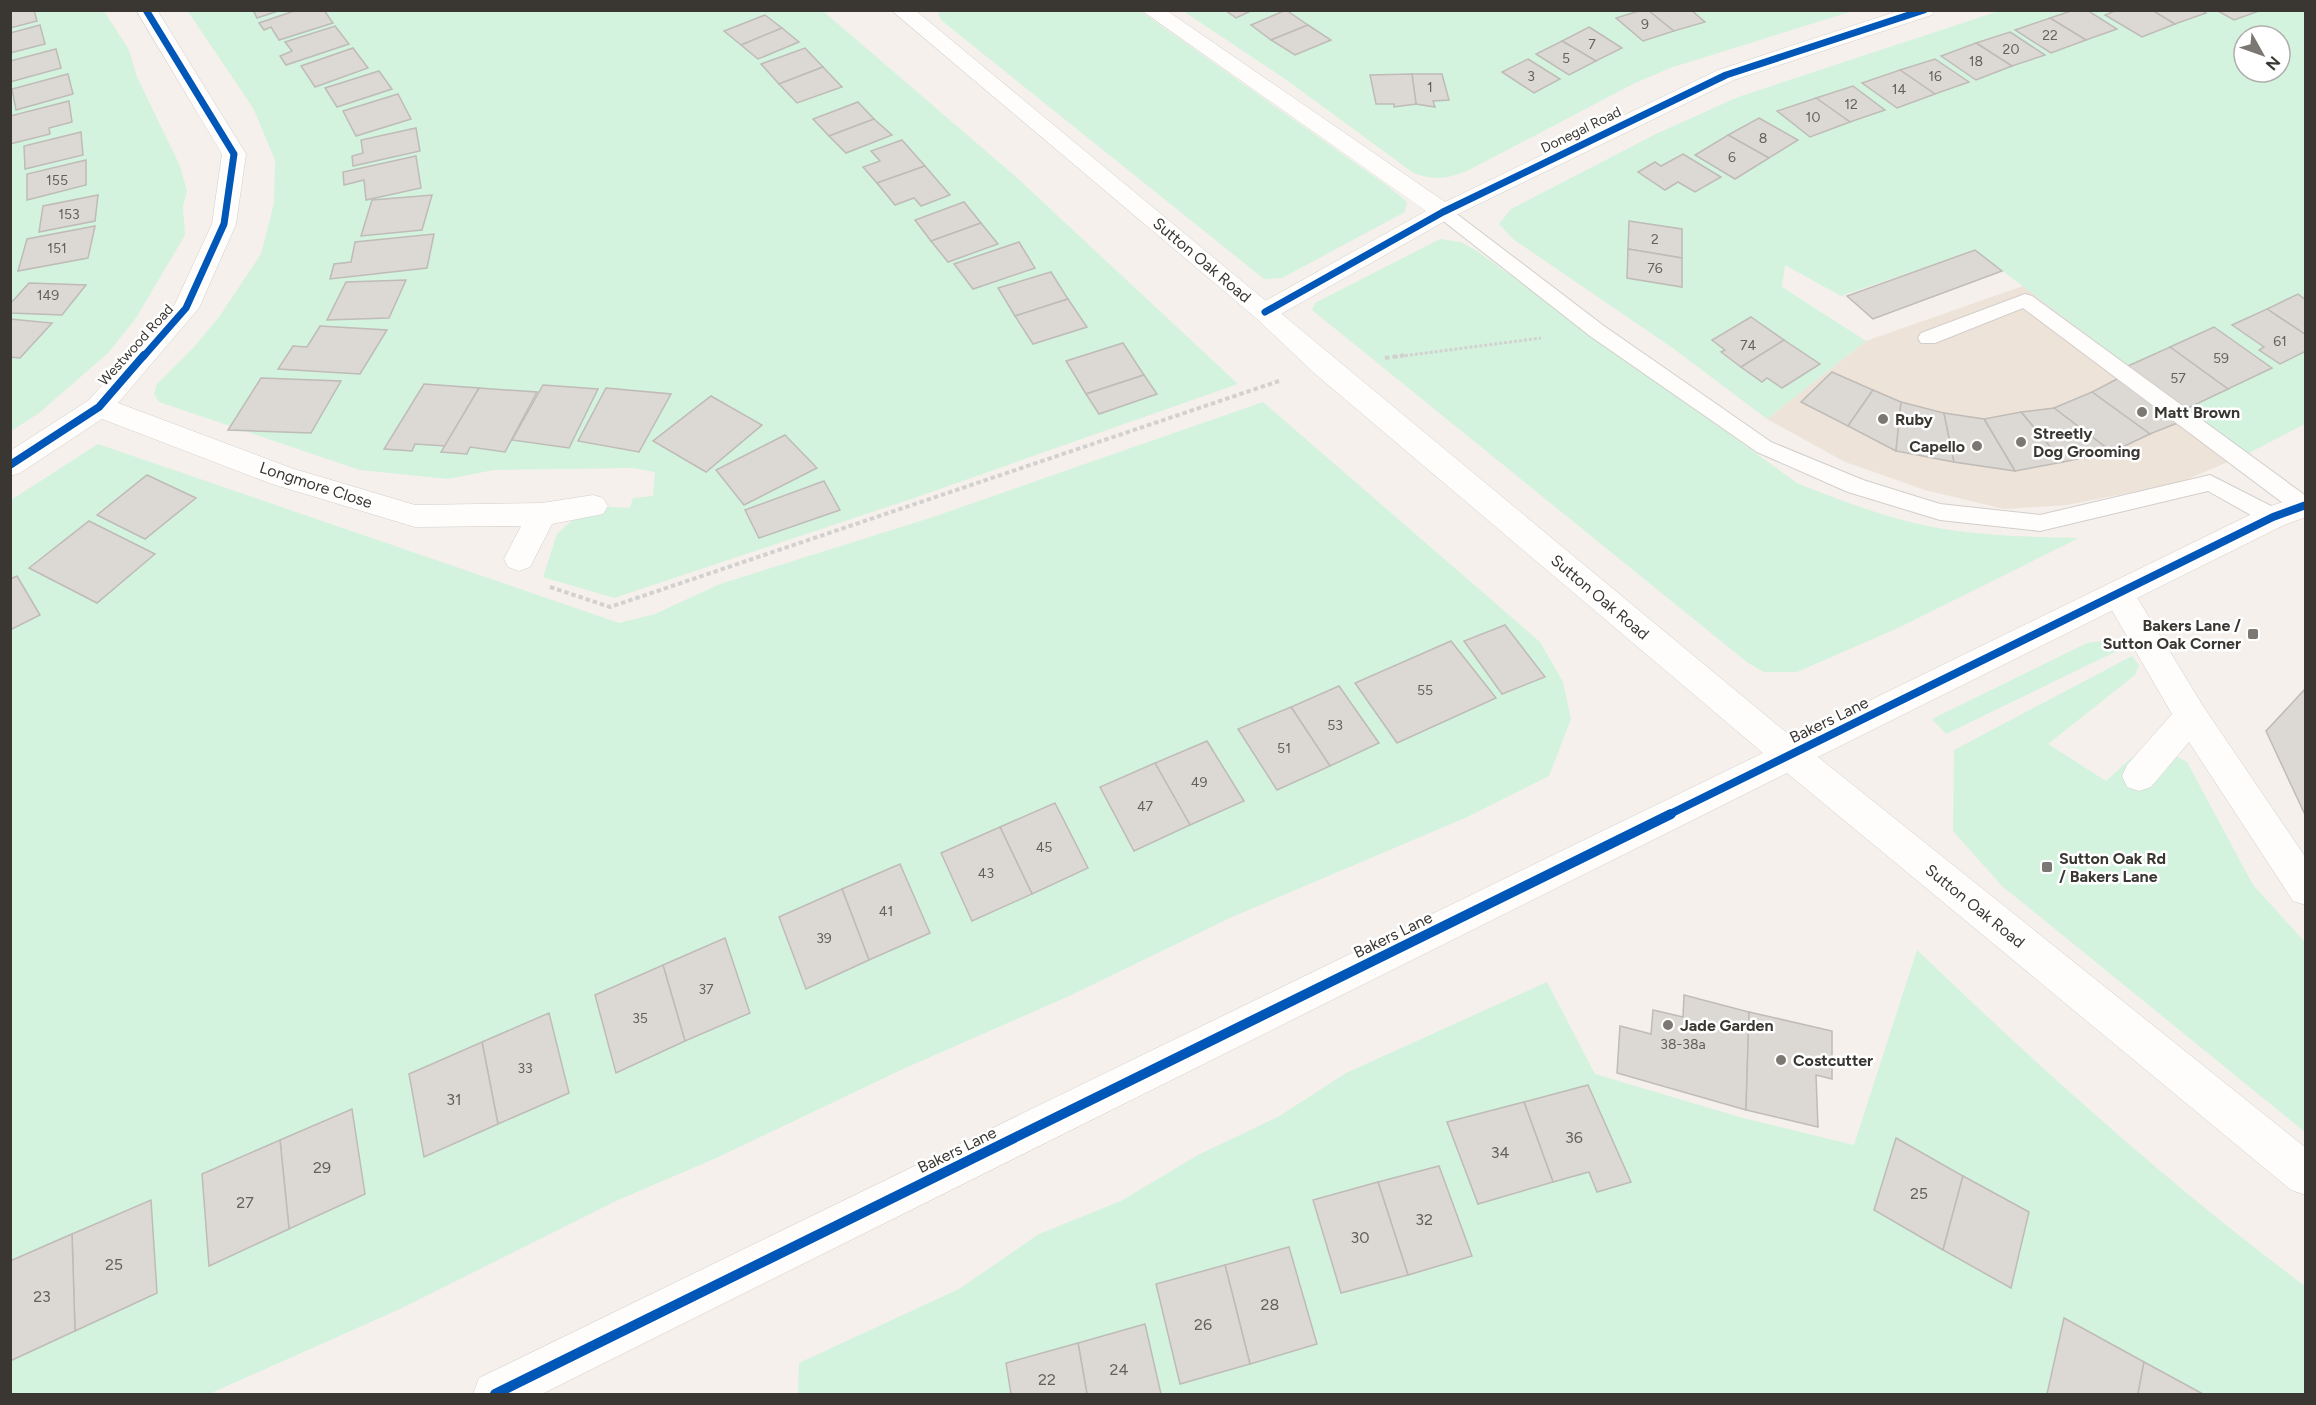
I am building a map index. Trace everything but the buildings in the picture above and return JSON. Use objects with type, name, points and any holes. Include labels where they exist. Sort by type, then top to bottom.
[{"type":"street","name":"Westwood Road","points":[[10,465],[99,406],[186,308],[224,224],[234,154],[146,10]]},
{"type":"street","name":"Sutton Oak Road","points":[[901,10],[1265,312],[1324,366],[1791,756],[2306,1175]]},
{"type":"street","points":[[1151,10],[1443,212]]},
{"type":"street","name":"Donegal Road","points":[[1265,312],[1443,212],[1726,75],[1924,10]]},
{"type":"street","name":"Longmore Close","points":[[99,406],[282,476],[415,516],[542,514],[593,506]]},
{"type":"street","name":"Bakers Lane","points":[[495,1395],[2273,518],[2304,505]]},
{"type":"street","points":[[519,559],[542,514]]},
{"type":"street","points":[[2119,595],[2191,716],[2306,889]]},
{"type":"street","points":[[2139,776],[2191,716]]},
{"type":"lane","points":[[1443,212],[1597,331],[1764,447],[1856,486],[1940,512],[2040,523],[2210,483],[2273,518]]},
{"type":"lane","points":[[1928,338],[2025,300],[2304,505]]},
{"type":"path","points":[[548,586],[610,607],[1324,366],[1597,331]]},
{"type":"shaded area","points":[[2023,286],[2245,455],[2178,483],[2067,505],[2004,509],[1925,490],[1845,462],[1767,419],[1866,341]]},
{"type":"green space","points":[[187,10],[823,11],[1015,176],[1238,384],[914,498],[614,598],[543,577],[557,534],[564,527],[593,506],[630,508],[633,498],[653,496],[655,472],[633,468],[494,470],[448,479],[360,470],[159,402],[154,394],[157,384],[194,347],[219,317],[261,254],[274,203],[275,160],[253,108]]},
{"type":"green space","points":[[937,10],[1140,11],[1389,187],[1407,202],[1405,212],[1282,278],[1264,279],[941,20]]},
{"type":"green space","points":[[10,11],[104,11],[129,50],[137,77],[180,166],[187,191],[183,206],[185,235],[136,318],[108,353],[39,413],[11,431]]},
{"type":"green space","points":[[1183,11],[1853,11],[1670,68],[1633,84],[1467,171],[1440,178],[1426,177],[1412,172],[1288,81]]},
{"type":"green space","points":[[1999,11],[2305,11],[2305,424],[2245,455],[1975,250],[1841,296],[1785,265],[1782,287],[1866,341],[1767,419],[1674,349],[1513,239],[1499,224],[1511,209],[1656,134],[1738,97]]},
{"type":"green space","points":[[1440,239],[1461,242],[1477,251],[1797,483],[1898,519],[1933,527],[1988,534],[2079,538],[1898,628],[1797,672],[1764,672],[1748,663],[1312,310],[1315,303]]},
{"type":"green space","points":[[1263,402],[1540,642],[1563,682],[1571,719],[1549,776],[1465,818],[1232,917],[1067,997],[903,1069],[714,1159],[618,1200],[400,1309],[209,1394],[11,1394],[11,500],[98,444],[619,623],[655,614],[720,584],[933,517]]},
{"type":"green space","points":[[2103,641],[2121,649],[1946,734],[1932,719],[2087,643]]},
{"type":"green space","points":[[2132,656],[2139,665],[2135,675],[2048,744],[2106,781],[2134,756],[2142,752],[2161,751],[2187,762],[2253,885],[2305,942],[2305,1132],[2002,886],[1953,831],[1954,750]]},
{"type":"green space","points":[[1917,950],[2010,1038],[2154,1166],[2305,1286],[2305,1394],[798,1394],[799,1363],[959,1289],[1039,1234],[1121,1201],[1198,1155],[1278,1117],[1346,1073],[1547,982],[1595,1074],[1743,1118],[1854,1145]]},
{"type":"cycle path","points":[[10,465],[99,407],[186,308],[224,224],[234,154],[146,10]]},
{"type":"cycle path","points":[[1265,312],[1443,212],[1726,75],[1924,10]]},
{"type":"cycle path","points":[[495,1394],[2273,517],[2306,505]]},
{"type":"place","name":"Matt Brown","points":[[2142,412]]},
{"type":"place","name":"Ruby","points":[[1883,419]]},
{"type":"place","name":"Streetly Dog Grooming","points":[[2021,442]]},
{"type":"place","name":"Capello","points":[[1977,446]]},
{"type":"place","name":"Bakers Lane / Sutton Oak Corner","points":[[2253,634]]},
{"type":"place","name":"Sutton Oak Rd / Bakers Lane","points":[[2047,867]]},
{"type":"place","name":"Jade Garden","points":[[1668,1025]]},
{"type":"place","name":"Costcutter","points":[[1781,1060]]}]
